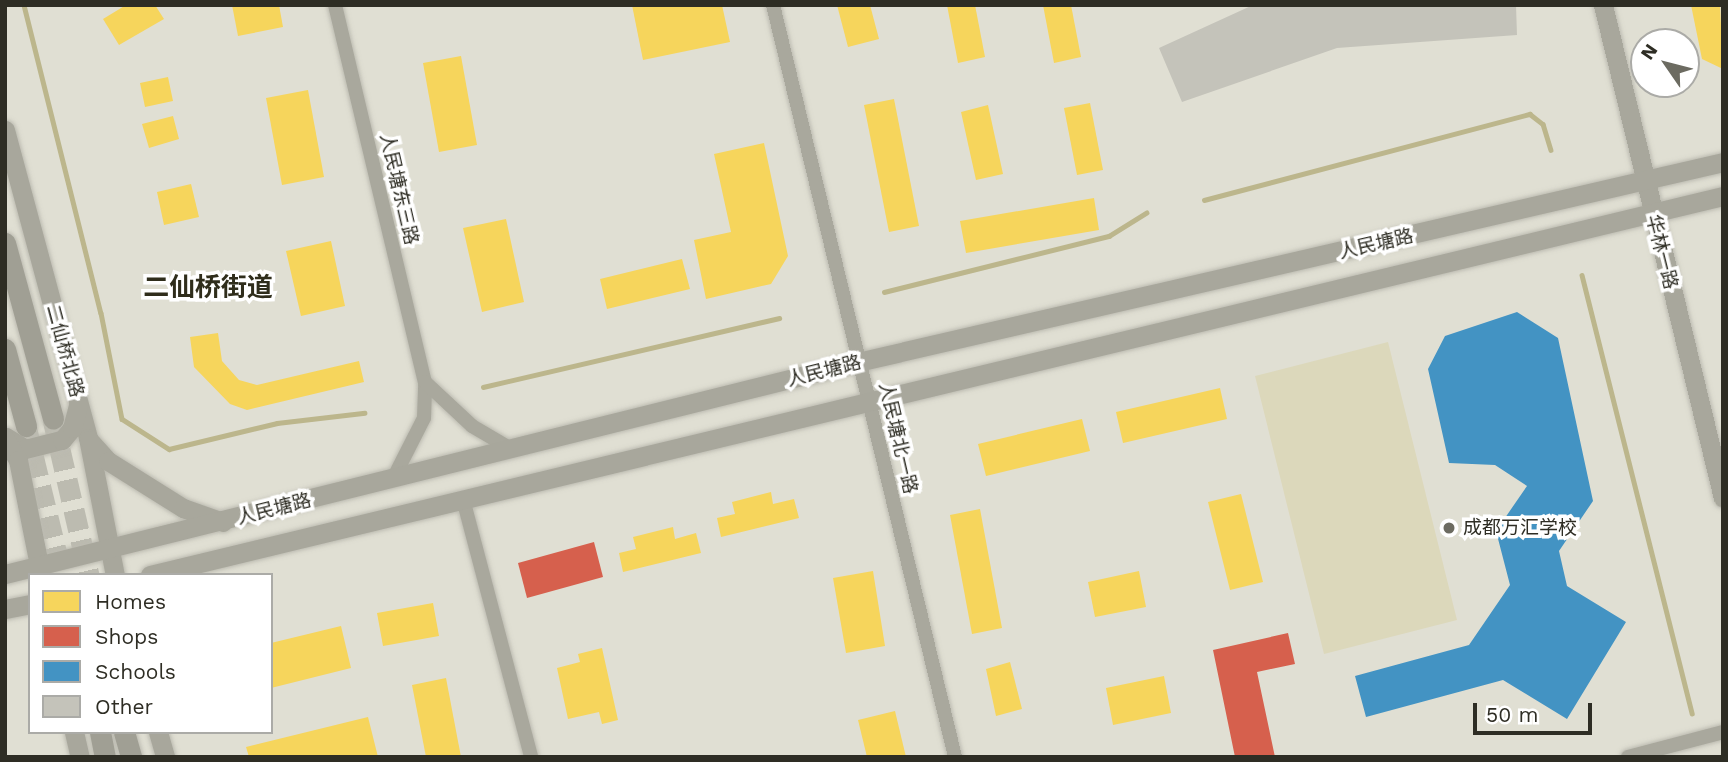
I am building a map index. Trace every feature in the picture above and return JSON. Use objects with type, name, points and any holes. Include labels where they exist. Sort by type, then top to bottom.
[{"type":"main road","name":"华林一路","points":[[1603,5],[1723,498]]},
{"type":"main road","name":"二仙桥北路","points":[[5,130],[88,438],[113,549],[115,573]]},
{"type":"main road","name":"人民塘路","points":[[5,574],[40,570],[113,549],[862,361],[1645,183],[1723,162]]},
{"type":"main road","name":"人民塘路","points":[[158,573],[1723,196]]},
{"type":"main road","points":[[5,243],[53,419]]},
{"type":"main road","points":[[5,349],[26,426]]},
{"type":"main road","points":[[5,438],[25,449],[62,440],[72,428],[79,404]]},
{"type":"main road","points":[[5,438],[18,460],[40,570]]},
{"type":"main road","points":[[88,438],[108,461],[183,508],[224,522]]},
{"type":"main road","points":[[204,573],[226,556]]},
{"type":"main road","points":[[5,609],[28,604]]},
{"type":"main road","points":[[75,734],[80,757]]},
{"type":"main road","points":[[100,734],[106,757]]},
{"type":"main road","points":[[125,734],[131,757]]},
{"type":"main road","points":[[159,734],[164,757]]},
{"type":"street","name":"人民塘东三路","points":[[335,5],[425,382],[424,418],[393,479]]},
{"type":"street","name":"人民塘北一路","points":[[773,5],[862,361],[869,400],[955,757]]},
{"type":"street","points":[[425,382],[472,426],[511,449]]},
{"type":"street","points":[[463,499],[531,757]]},
{"type":"street","points":[[1628,757],[1723,732]]},
{"type":"shaded area","points":[[1388,342],[1457,620],[1324,654],[1255,376]]},
{"type":"building: Homes","points":[[126,5],[155,5],[164,19],[119,45],[103,19]]},
{"type":"building: Homes","points":[[232,5],[279,5],[283,27],[238,36]]},
{"type":"building: Homes","points":[[632,5],[722,5],[730,42],[643,60]]},
{"type":"building: Homes","points":[[837,5],[870,5],[879,39],[848,47]]},
{"type":"building: Homes","points":[[947,5],[975,5],[985,57],[958,63]]},
{"type":"building: Homes","points":[[1043,5],[1071,5],[1081,57],[1054,63]]},
{"type":"building: Homes","points":[[1691,5],[1720,5],[1723,69],[1702,59],[1700,28],[1696,28]]},
{"type":"building: Homes","points":[[461,56],[477,145],[439,152],[423,63]]},
{"type":"building: Homes","points":[[168,77],[173,101],[145,107],[140,83]]},
{"type":"building: Homes","points":[[308,90],[324,177],[282,185],[266,98]]},
{"type":"building: Homes","points":[[894,99],[919,226],[889,232],[864,105]]},
{"type":"building: Homes","points":[[1090,103],[1103,170],[1077,175],[1064,108]]},
{"type":"building: Homes","points":[[988,105],[1003,174],[976,180],[961,112]]},
{"type":"building: Homes","points":[[173,116],[179,139],[149,148],[142,124]]},
{"type":"building: Homes","points":[[764,143],[788,256],[771,284],[706,299],[694,240],[731,232],[714,154]]},
{"type":"building: Homes","points":[[191,184],[199,217],[164,225],[157,192]]},
{"type":"building: Homes","points":[[1094,198],[1099,230],[966,253],[960,221]]},
{"type":"building: Homes","points":[[506,219],[524,302],[482,312],[463,228]]},
{"type":"building: Homes","points":[[331,241],[345,306],[301,316],[286,251]]},
{"type":"building: Homes","points":[[682,259],[690,289],[607,309],[600,279]]},
{"type":"building: Homes","points":[[218,333],[222,361],[239,380],[257,385],[359,361],[364,382],[247,410],[230,404],[194,367],[190,337]]},
{"type":"building: Homes","points":[[1220,388],[1227,419],[1123,443],[1116,412]]},
{"type":"building: Homes","points":[[1082,419],[1090,451],[986,476],[978,444]]},
{"type":"building: Homes","points":[[771,492],[773,504],[794,499],[799,518],[721,537],[717,518],[735,514],[732,502]]},
{"type":"building: Homes","points":[[1241,494],[1263,582],[1230,590],[1208,502]]},
{"type":"building: Homes","points":[[980,509],[1002,628],[972,634],[950,515]]},
{"type":"building: Homes","points":[[673,527],[675,539],[696,533],[701,553],[623,572],[619,553],[636,549],[633,537]]},
{"type":"building: Homes","points":[[873,571],[885,646],[846,653],[833,578]]},
{"type":"building: Homes","points":[[1139,571],[1146,607],[1095,617],[1088,582]]},
{"type":"building: Homes","points":[[433,603],[439,636],[383,646],[377,613]]},
{"type":"building: Homes","points":[[341,626],[351,668],[273,688],[273,643]]},
{"type":"building: Homes","points":[[602,648],[618,720],[602,724],[599,712],[568,719],[557,668],[580,662],[578,654]]},
{"type":"building: Homes","points":[[1010,662],[1022,709],[996,716],[986,669]]},
{"type":"building: Homes","points":[[1164,676],[1171,713],[1113,725],[1106,688]]},
{"type":"building: Homes","points":[[446,678],[461,757],[426,757],[412,685]]},
{"type":"building: Homes","points":[[895,711],[906,757],[867,757],[858,720]]},
{"type":"building: Homes","points":[[368,717],[378,757],[249,757],[246,747]]},
{"type":"building: Shops","points":[[594,542],[603,577],[527,598],[518,563]]},
{"type":"building: Shops","points":[[1288,633],[1295,664],[1257,672],[1275,757],[1235,757],[1213,650]]},
{"type":"building: Schools","points":[[1517,312],[1558,338],[1593,501],[1559,551],[1567,586],[1626,622],[1567,719],[1503,680],[1366,717],[1355,676],[1469,645],[1510,585],[1496,531],[1527,486],[1495,465],[1449,463],[1428,369],[1445,336]]},
{"type":"building: Other","points":[[1253,5],[1516,5],[1517,35],[1337,48],[1182,102],[1159,48]]},
{"type":"waterway","points":[[24,5],[101,313],[122,419],[169,449],[277,423],[364,413]]},
{"type":"waterway","points":[[1204,200],[1530,114],[1543,124],[1551,150]]},
{"type":"waterway","points":[[884,292],[1109,236],[1146,213]]},
{"type":"waterway","points":[[1582,275],[1692,713]]},
{"type":"waterway","points":[[483,387],[779,318]]},
{"type":"tunnel","points":[[53,419],[89,573]]},
{"type":"tunnel","points":[[26,426],[62,573]]},
{"type":"place","name":"成都万汇学校","points":[[1449,528]]},
{"type":"district","name":"二仙桥街道","points":[[208,288]]}]
